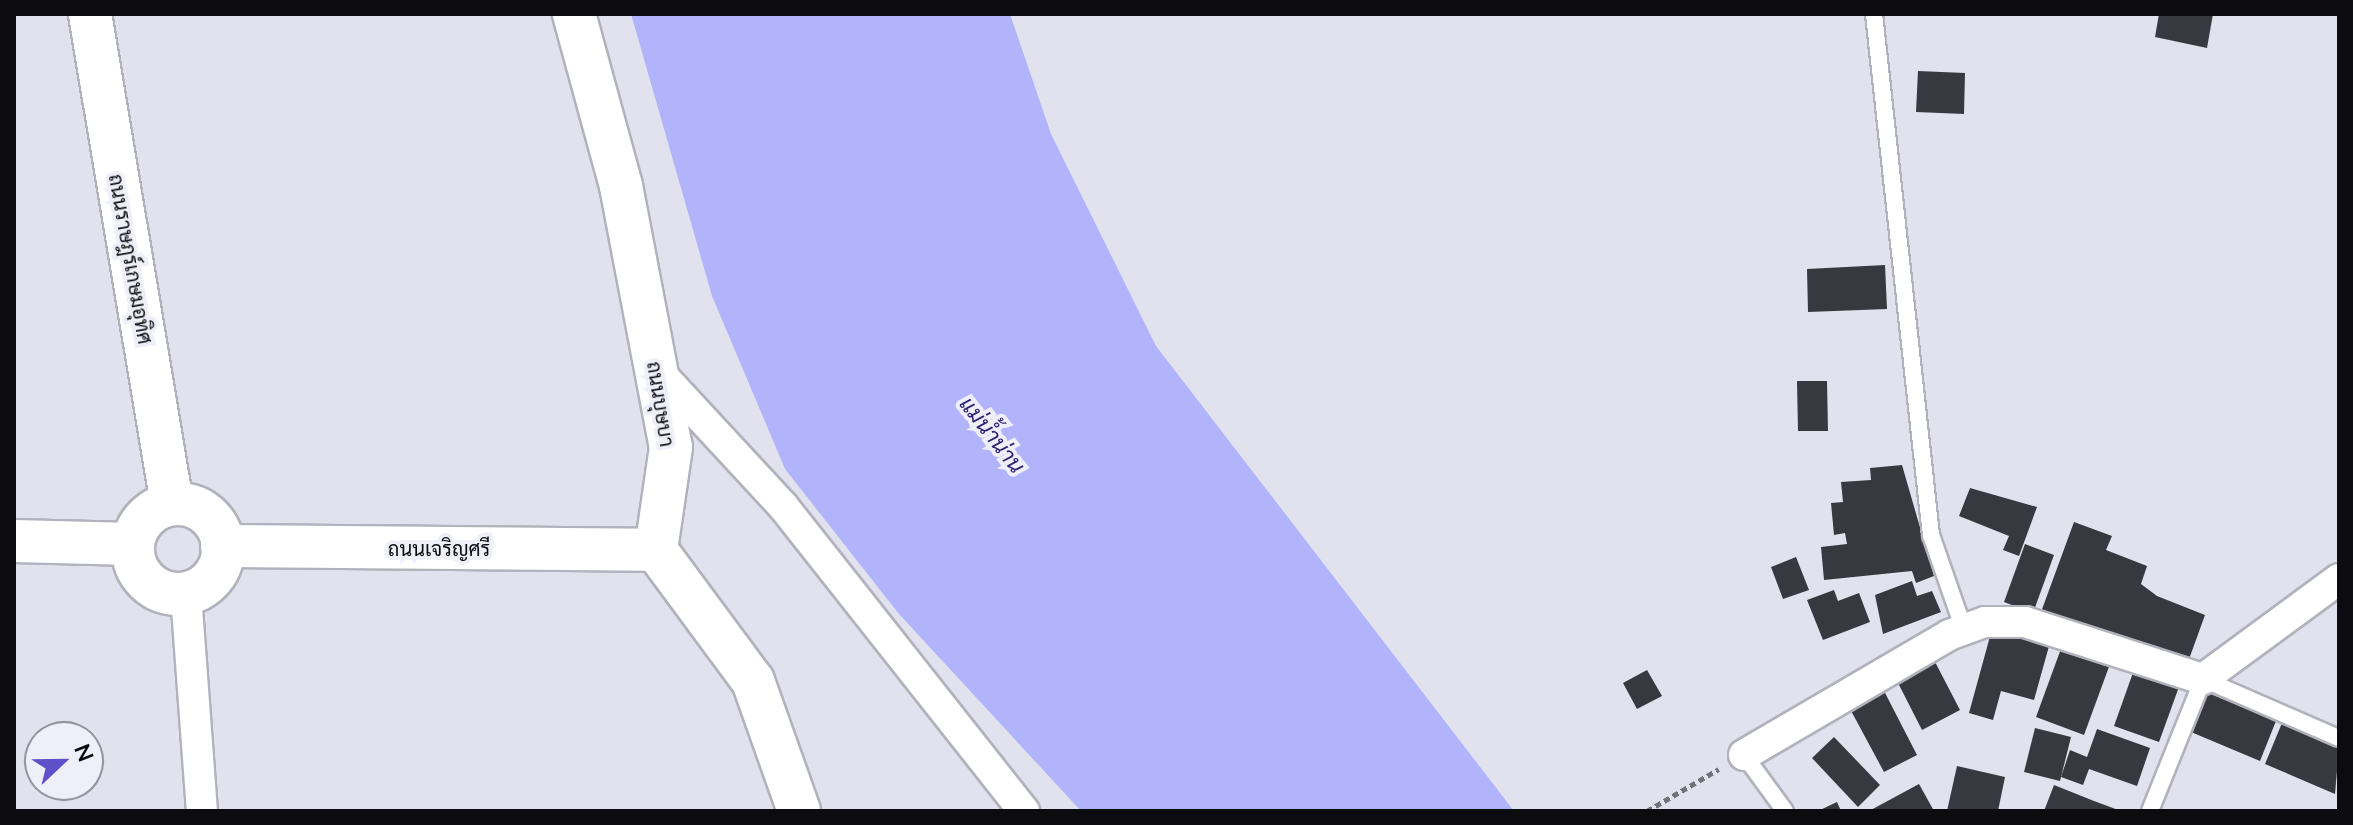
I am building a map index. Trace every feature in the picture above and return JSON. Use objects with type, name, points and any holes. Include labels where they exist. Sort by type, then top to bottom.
[{"type":"street","name":"ถนนราษฎร์เกษมอุทิศ","points":[[90,14],[172,504]]},
{"type":"street","name":"ถนนบุษบา","points":[[574,14],[621,186],[671,447],[656,550]]},
{"type":"street","points":[[656,370],[783,506],[1024,811]]},
{"type":"street","points":[[172,504],[205,512],[222,546],[212,580],[186,594],[144,580],[133,544],[149,513],[172,504]]},
{"type":"street","points":[[14,541],[133,544]]},
{"type":"street","name":"ถนนเจริญศรี","points":[[222,546],[656,550]]},
{"type":"street","points":[[656,550],[753,681],[799,811]]},
{"type":"street","points":[[1744,755],[1964,630],[2025,622],[2203,679],[2339,579]]},
{"type":"street","points":[[186,594],[202,811]]},
{"type":"lane","points":[[1874,14],[1931,535],[1964,630]]},
{"type":"lane","points":[[2150,811],[2203,679],[2339,738]]},
{"type":"lane","points":[[1744,755],[1785,811]]},
{"type":"path","points":[[1647,811],[1687,786]]},
{"type":"water","name":"แม่น้ำน่าน","points":[[631,14],[1010,14],[1051,134],[1156,346],[1514,811],[1081,811],[899,614],[785,469],[712,296]]},
{"type":"building","points":[[2159,14],[2213,14],[2207,48],[2155,37]]},
{"type":"building","points":[[1918,71],[1965,73],[1964,114],[1916,112]]},
{"type":"building","points":[[1885,265],[1887,309],[1808,312],[1807,269]]},
{"type":"building","points":[[1797,381],[1827,381],[1828,431],[1798,431]]},
{"type":"building","points":[[1902,465],[1934,576],[1916,583],[1912,571],[1824,580],[1821,547],[1847,544],[1845,533],[1834,535],[1831,503],[1843,502],[1841,482],[1871,480],[1870,468]]},
{"type":"building","points":[[1970,488],[2037,507],[2019,556],[2003,550],[2009,536],[1959,516]]},
{"type":"building","points":[[2074,522],[2112,536],[2106,550],[2147,566],[2141,584],[2157,596],[2205,615],[2188,662],[2041,612]]},
{"type":"building","points":[[2025,544],[2054,555],[2033,613],[2004,602]]},
{"type":"building","points":[[1796,557],[1809,590],[1783,599],[1771,567]]},
{"type":"building","points":[[1912,581],[1917,596],[1932,591],[1941,612],[1883,634],[1875,595]]},
{"type":"building","points":[[1834,590],[1838,601],[1859,593],[1870,622],[1823,640],[1807,600]]},
{"type":"building","points":[[1992,629],[2051,639],[2034,700],[2001,691],[1993,720],[1969,713]]},
{"type":"building","points":[[2062,646],[2110,664],[2084,735],[2036,717]]},
{"type":"building","points":[[1934,660],[1960,710],[1922,730],[1896,679]]},
{"type":"building","points":[[2135,667],[2180,684],[2159,742],[2114,726]]},
{"type":"building","points":[[1647,670],[1662,696],[1637,709],[1623,683]]},
{"type":"building","points":[[1883,689],[1917,755],[1884,772],[1849,707]]},
{"type":"building","points":[[2208,693],[2276,721],[2260,761],[2191,732]]},
{"type":"building","points":[[2282,723],[2339,748],[2335,794],[2265,764]]},
{"type":"building","points":[[2035,728],[2071,737],[2060,781],[2024,772]]},
{"type":"building","points":[[2097,729],[2150,748],[2137,786],[2089,769],[2083,785],[2061,777],[2070,750],[2087,757]]},
{"type":"building","points":[[1834,737],[1880,785],[1858,807],[1812,758]]},
{"type":"building","points":[[1957,766],[2005,777],[1998,811],[1947,811]]},
{"type":"building","points":[[1919,784],[1934,811],[1869,811]]},
{"type":"building","points":[[2054,785],[2094,801],[2121,811],[2044,811]]},
{"type":"building","points":[[1837,802],[1841,811],[1818,811]]}]
